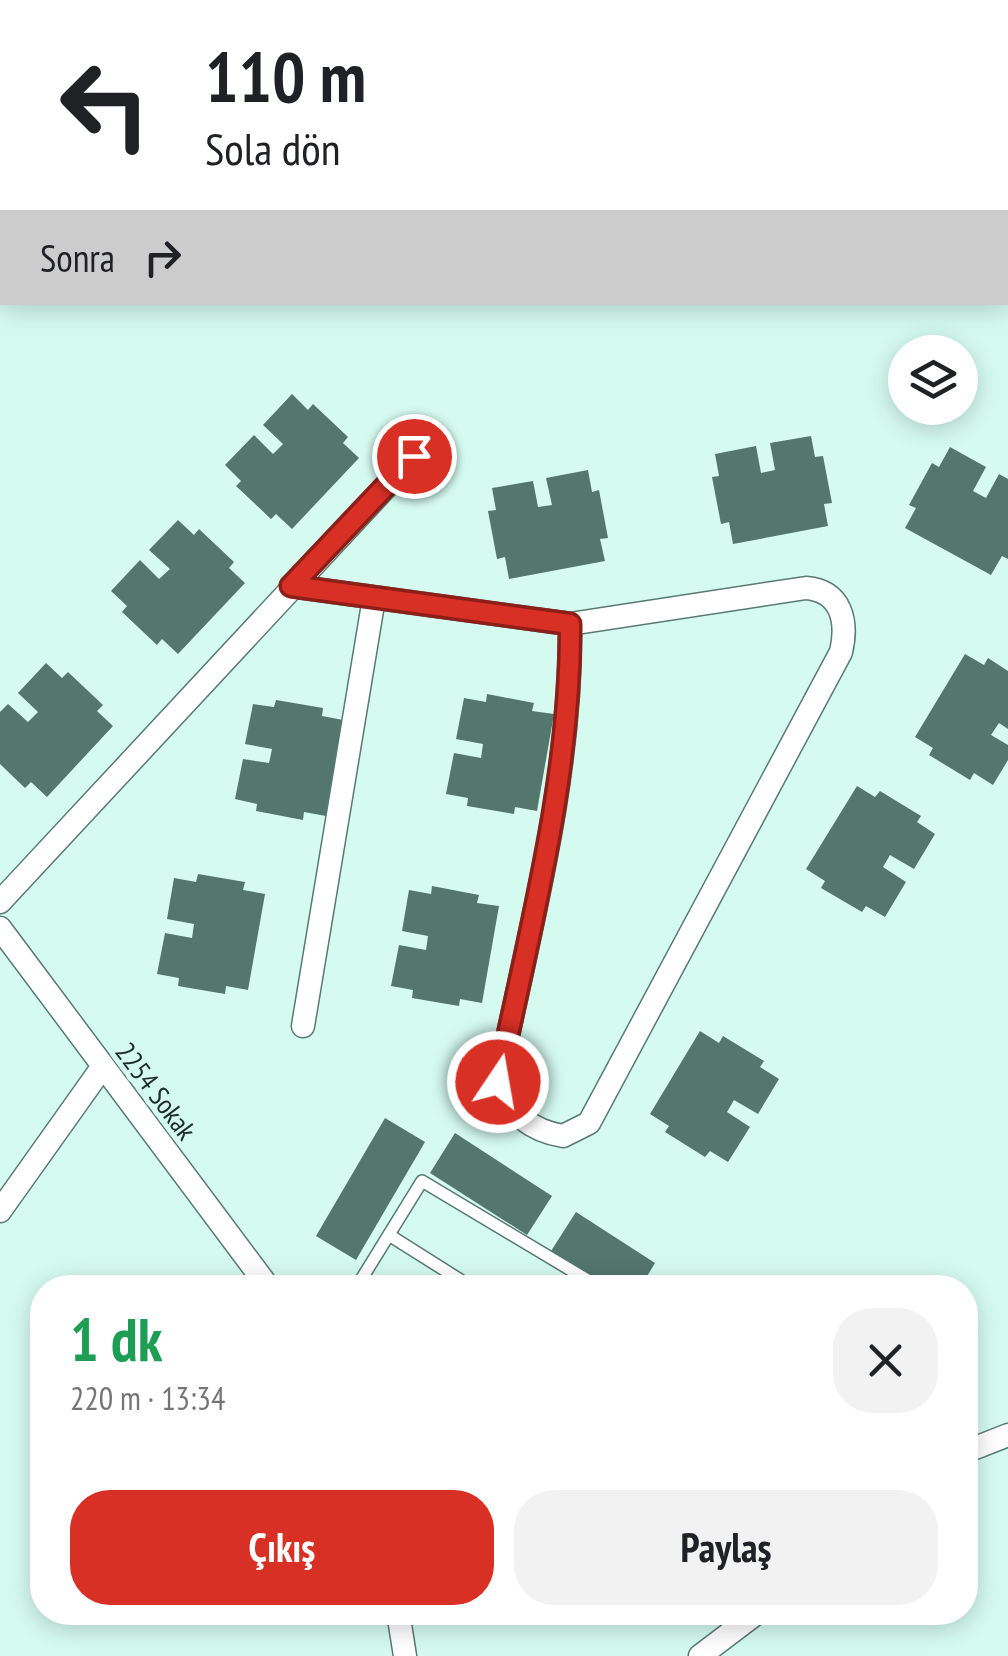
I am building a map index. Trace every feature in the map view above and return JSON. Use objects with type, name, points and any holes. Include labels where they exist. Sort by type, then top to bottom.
[{"type":"street","points":[[0,902],[414,456]]},
{"type":"street","points":[[291,586],[570,624],[806,588],[824,592],[838,604],[845,635],[841,652],[590,1124],[563,1136],[514,1114],[504,1104],[498,1082],[559,782],[571,679],[570,624]]},
{"type":"street","points":[[303,1026],[374,598]]},
{"type":"street","name":"2254 Sokak","points":[[0,928],[259,1275]]},
{"type":"street","points":[[0,1210],[102,1069]]},
{"type":"street","points":[[978,1447],[1008,1435]]},
{"type":"street","points":[[400,1625],[405,1656]]},
{"type":"street","points":[[700,1656],[741,1625]]},
{"type":"lane","points":[[364,1275],[422,1182],[579,1275]]},
{"type":"lane","points":[[389,1235],[452,1275]]},
{"type":"building","points":[[292,394],[308,410],[313,404],[348,437],[343,443],[359,458],[292,529],[276,514],[271,519],[236,486],[241,481],[225,465],[254,435],[273,454],[283,444],[263,425]]},
{"type":"building","points":[[811,436],[815,457],[823,456],[832,503],[824,504],[828,526],[733,544],[729,522],[721,524],[712,477],[719,476],[715,454],[756,446],[761,473],[775,470],[770,443]]},
{"type":"building","points":[[950,447],[986,467],[973,491],[986,498],[999,474],[1008,479],[1008,559],[1002,556],[991,575],[905,528],[916,508],[909,505],[932,463],[939,467]]},
{"type":"building","points":[[588,470],[592,492],[599,490],[608,538],[600,539],[605,561],[509,579],[505,557],[497,559],[488,511],[496,510],[492,488],[533,481],[538,507],[552,505],[546,478]]},
{"type":"building","points":[[178,520],[194,535],[199,529],[234,562],[229,568],[245,583],[178,654],[162,639],[157,645],[122,612],[127,606],[111,591],[140,560],[159,579],[170,569],[149,550]]},
{"type":"building","points":[[965,654],[984,665],[988,658],[1008,671],[1008,729],[999,723],[991,735],[1008,745],[1008,760],[993,785],[974,773],[970,780],[929,755],[933,748],[915,737]]},
{"type":"building","points":[[46,663],[62,678],[68,672],[103,705],[97,711],[113,726],[47,797],[31,782],[25,788],[0,764],[0,712],[8,704],[28,722],[38,712],[18,693]]},
{"type":"building","points":[[487,694],[534,703],[532,711],[554,714],[537,811],[515,807],[514,814],[467,806],[468,798],[446,794],[454,753],[481,758],[483,744],[456,739],[464,698],[486,702]]},
{"type":"building","points":[[276,700],[323,708],[322,716],[343,720],[326,816],[304,812],[303,820],[256,811],[257,804],[235,799],[243,759],[269,763],[272,749],[245,744],[253,704],[274,707]]},
{"type":"building","points":[[857,786],[875,797],[880,791],[921,816],[917,822],[935,834],[914,869],[890,855],[883,867],[906,882],[885,917],[866,906],[862,912],[821,888],[825,881],[806,869]]},
{"type":"building","points":[[198,874],[245,882],[243,890],[265,894],[248,990],[226,986],[225,994],[178,986],[179,978],[157,974],[165,933],[192,938],[194,924],[167,919],[174,878],[196,882]]},
{"type":"building","points":[[432,886],[479,895],[477,903],[499,906],[482,1003],[460,999],[459,1006],[412,998],[413,990],[391,986],[399,945],[426,950],[428,936],[402,931],[409,890],[431,894]]},
{"type":"building","points":[[700,1031],[719,1043],[723,1036],[764,1061],[760,1067],[779,1079],[758,1114],[734,1100],[727,1112],[750,1127],[728,1162],[710,1151],[705,1157],[665,1132],[669,1126],[650,1114]]},
{"type":"building","points":[[385,1118],[425,1142],[356,1260],[316,1236]]},
{"type":"building","points":[[455,1133],[552,1196],[527,1235],[430,1173]]},
{"type":"building","points":[[576,1212],[655,1263],[648,1275],[587,1275],[551,1251]]},
{"type":"route","points":[[414,456],[291,586],[570,624],[571,679],[559,782],[498,1082]]}]
